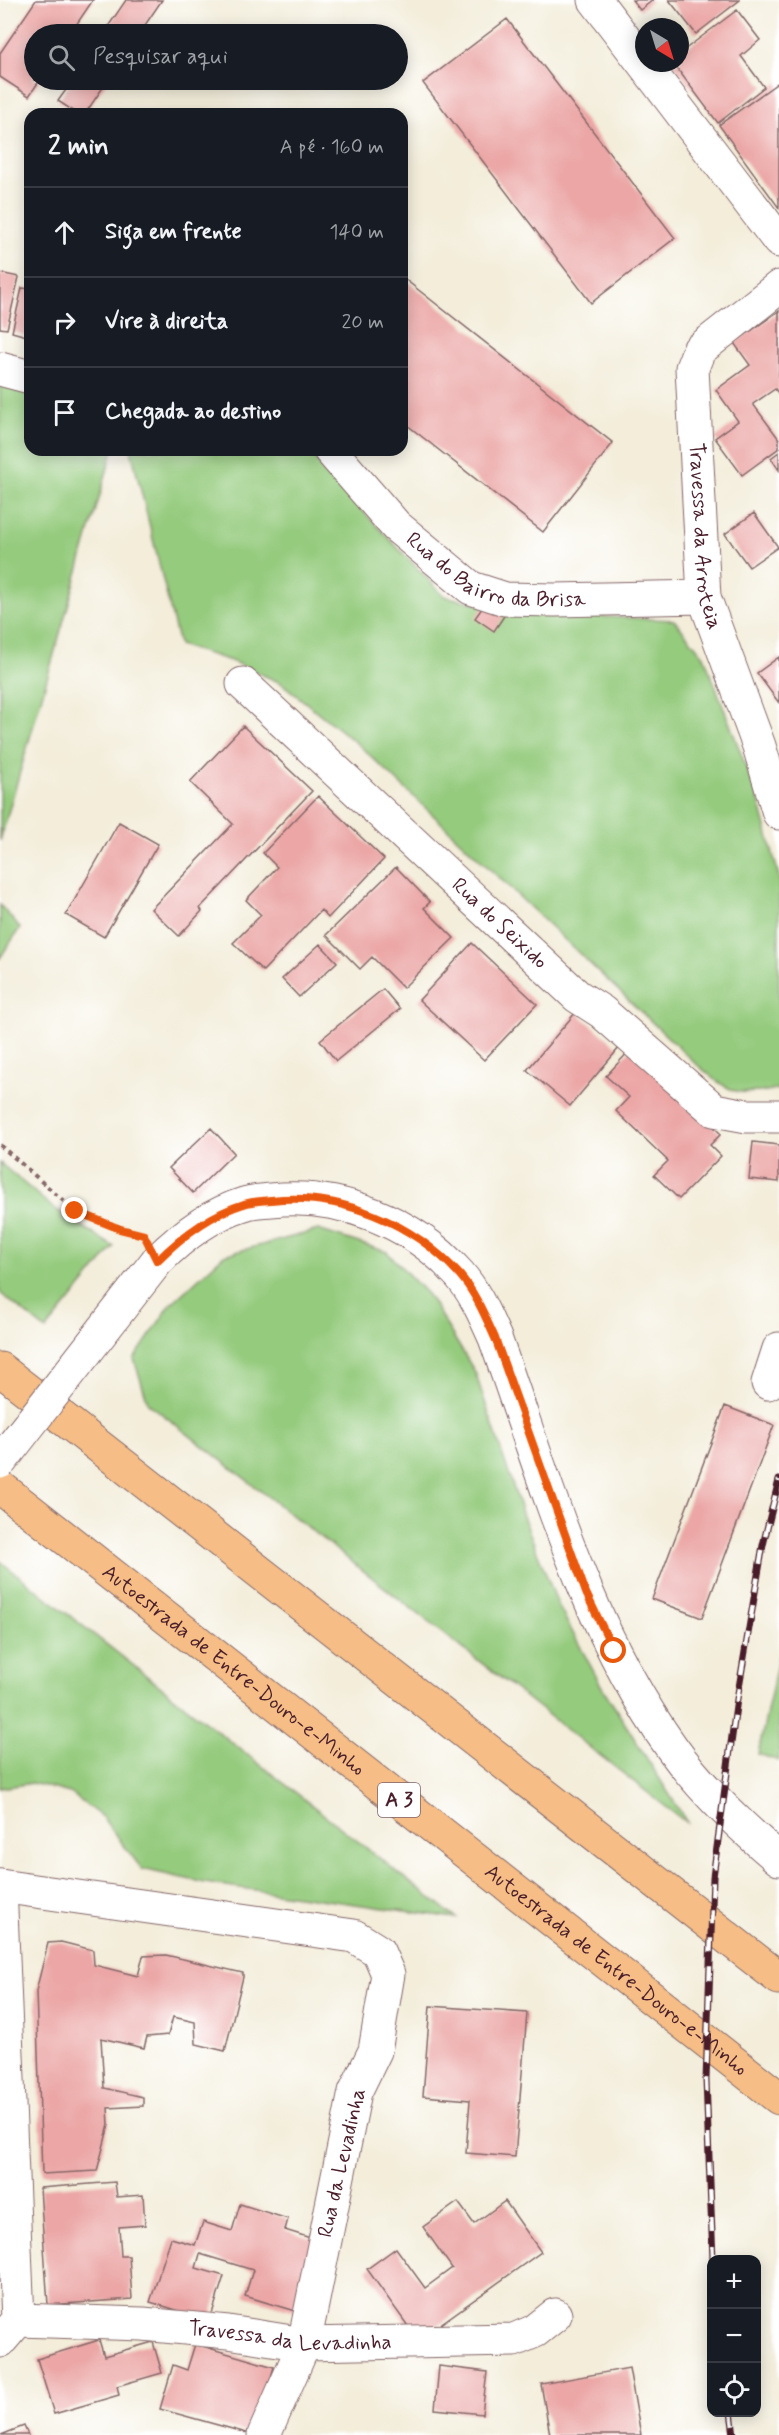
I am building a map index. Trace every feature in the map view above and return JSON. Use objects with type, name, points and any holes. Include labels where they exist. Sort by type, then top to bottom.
[{"type":"highway","points":[[0,1369],[779,1978]]},
{"type":"highway","name":"Autoestrada de Entre-Douro-e-Minho","points":[[0,1487],[779,2098]]},
{"type":"street","points":[[595,0],[779,242]]},
{"type":"street","name":"Travessa da Arroteia","points":[[779,287],[699,350],[692,368],[704,597],[759,746],[779,813]]},
{"type":"street","points":[[0,369],[24,375]]},
{"type":"street","name":"Rua do Bairro da Brisa","points":[[335,456],[396,526],[471,588],[505,599],[704,597]]},
{"type":"street","name":"Rua do Seixido","points":[[243,684],[577,996],[602,1012],[714,1110],[747,1116],[779,1116]]},
{"type":"street","points":[[0,1462],[157,1261],[176,1242],[198,1227],[244,1204],[291,1198],[340,1203],[386,1220],[426,1244],[460,1275],[480,1307],[495,1338],[586,1593],[614,1651],[672,1748],[726,1811],[779,1859]]},
{"type":"street","points":[[768,1383],[779,1348]]},
{"type":"street","points":[[0,1886],[9,2330]]},
{"type":"street","name":"Rua da Levadinha","points":[[0,1886],[354,1936],[378,1951],[388,1974],[375,2051],[355,2092],[350,2112],[304,2344],[264,2435]]},
{"type":"street","name":"Travessa da Levadinha","points":[[9,2330],[143,2324],[228,2332],[304,2344],[514,2340],[535,2331],[555,2315]]},
{"type":"path","points":[[0,1145],[75,1211],[120,1229],[144,1235],[157,1261]]},
{"type":"green space","points":[[0,384],[24,390],[24,456],[111,456],[0,841]]},
{"type":"green space","points":[[132,456],[313,456],[331,478],[444,596],[520,613],[674,620],[704,656],[759,801],[779,877],[779,1089],[751,1093],[732,1090],[724,1086],[695,1063],[360,746],[281,683],[231,661],[179,645]]},
{"type":"green space","points":[[0,905],[20,928],[0,958]]},
{"type":"green space","points":[[0,1163],[52,1207],[114,1247],[46,1330],[0,1293]]},
{"type":"green space","points":[[318,1230],[387,1252],[428,1295],[475,1372],[523,1516],[559,1607],[602,1687],[688,1824],[148,1403],[134,1359],[171,1304],[224,1255]]},
{"type":"green space","points":[[0,1561],[456,1918],[205,1883],[142,1869],[102,1817],[70,1793],[32,1783],[0,1788]]},
{"type":"green space","points":[[779,1655],[779,1761],[758,1754]]},
{"type":"building","points":[[36,0],[93,0],[77,24],[24,24],[24,90],[33,90],[29,96],[0,77],[0,53]]},
{"type":"building","points":[[126,0],[162,0],[146,24],[110,24]]},
{"type":"building","points":[[632,0],[653,0],[640,10]]},
{"type":"building","points":[[669,0],[740,0],[696,34],[689,25],[689,18],[683,18]]},
{"type":"building","points":[[737,10],[760,40],[741,56],[764,87],[718,123],[680,72],[689,72],[689,46]]},
{"type":"building","points":[[507,19],[675,238],[591,303],[423,83]]},
{"type":"building","points":[[779,82],[779,208],[719,125]]},
{"type":"building","points":[[66,90],[101,90],[89,108],[69,108],[58,101]]},
{"type":"building","points":[[0,273],[19,277],[7,329],[0,328]]},
{"type":"building","points":[[408,282],[613,443],[543,532],[408,426]]},
{"type":"building","points":[[22,288],[24,288],[24,335],[12,332]]},
{"type":"building","points":[[779,311],[779,394],[775,389],[753,404],[779,439],[779,448],[742,475],[715,438],[738,421],[716,390],[750,365],[734,343]]},
{"type":"building","points":[[779,452],[779,470],[771,458]]},
{"type":"building","points":[[754,513],[778,547],[749,567],[725,534]]},
{"type":"building","points":[[485,604],[504,616],[494,631],[475,618]]},
{"type":"building","points":[[779,657],[779,703],[757,673]]},
{"type":"building","points":[[243,726],[312,791],[200,908],[202,911],[179,936],[151,909],[233,824],[190,782]]},
{"type":"building","points":[[318,796],[384,859],[328,918],[321,910],[263,971],[233,943],[261,915],[246,900],[277,867],[263,853]]},
{"type":"building","points":[[119,822],[158,844],[104,937],[66,915]]},
{"type":"building","points":[[396,867],[430,902],[424,908],[454,938],[403,988],[372,957],[360,969],[326,935]]},
{"type":"building","points":[[472,943],[537,1004],[484,1060],[419,1000]]},
{"type":"building","points":[[320,944],[337,962],[299,997],[282,979]]},
{"type":"building","points":[[383,989],[400,1009],[336,1061],[320,1040]]},
{"type":"building","points":[[576,1012],[619,1048],[570,1106],[527,1070]]},
{"type":"building","points":[[632,1048],[721,1134],[710,1145],[721,1156],[679,1199],[654,1175],[668,1161],[616,1111],[629,1097],[606,1076]]},
{"type":"building","points":[[211,1128],[234,1153],[193,1193],[169,1168]]},
{"type":"building","points":[[753,1142],[779,1145],[779,1182],[749,1179]]},
{"type":"building","points":[[725,1406],[774,1425],[702,1618],[652,1599]]},
{"type":"building","points":[[61,1942],[93,1950],[94,1965],[138,1976],[143,1956],[166,1955],[243,1973],[243,1977],[225,2051],[196,2044],[195,2022],[173,2017],[168,2035],[147,2037],[144,2048],[101,2038],[104,2088],[143,2097],[143,2106],[108,2108],[109,2125],[97,2171],[42,2174],[36,1991],[48,1943]]},
{"type":"building","points":[[430,2006],[527,2013],[515,2157],[466,2153],[470,2100],[423,2096]]},
{"type":"building","points":[[115,2182],[117,2197],[143,2195],[145,2225],[119,2227],[121,2256],[129,2256],[132,2299],[48,2305],[40,2188]]},
{"type":"building","points":[[505,2201],[541,2252],[418,2340],[367,2269],[396,2248],[425,2288],[452,2268],[423,2227],[458,2202],[474,2224]]},
{"type":"building","points":[[240,2204],[288,2219],[285,2230],[320,2241],[298,2312],[245,2296],[253,2270],[200,2254],[196,2268],[224,2276],[210,2320],[150,2302],[171,2238],[195,2245],[203,2222],[232,2231]]},
{"type":"building","points":[[99,2340],[104,2356],[153,2342],[162,2373],[117,2386],[119,2395],[54,2414],[37,2359]]},
{"type":"building","points":[[195,2344],[274,2367],[254,2435],[160,2409],[173,2365],[187,2370]]},
{"type":"building","points":[[439,2366],[487,2372],[482,2414],[435,2409]]},
{"type":"building","points":[[629,2368],[641,2435],[550,2435],[541,2384]]},
{"type":"building","points":[[24,2426],[28,2435],[1,2435]]},
{"type":"railway","points":[[713,2255],[706,2080],[713,1877],[737,1699],[763,1545],[779,1480]]},
{"type":"railway","points":[[732,2417],[734,2435]]},
{"type":"route","points":[[75,1211],[120,1229],[144,1235],[157,1261],[176,1242],[198,1227],[244,1204],[291,1198],[340,1203],[386,1220],[426,1244],[460,1275],[480,1307],[495,1338],[586,1593],[614,1651]]}]
